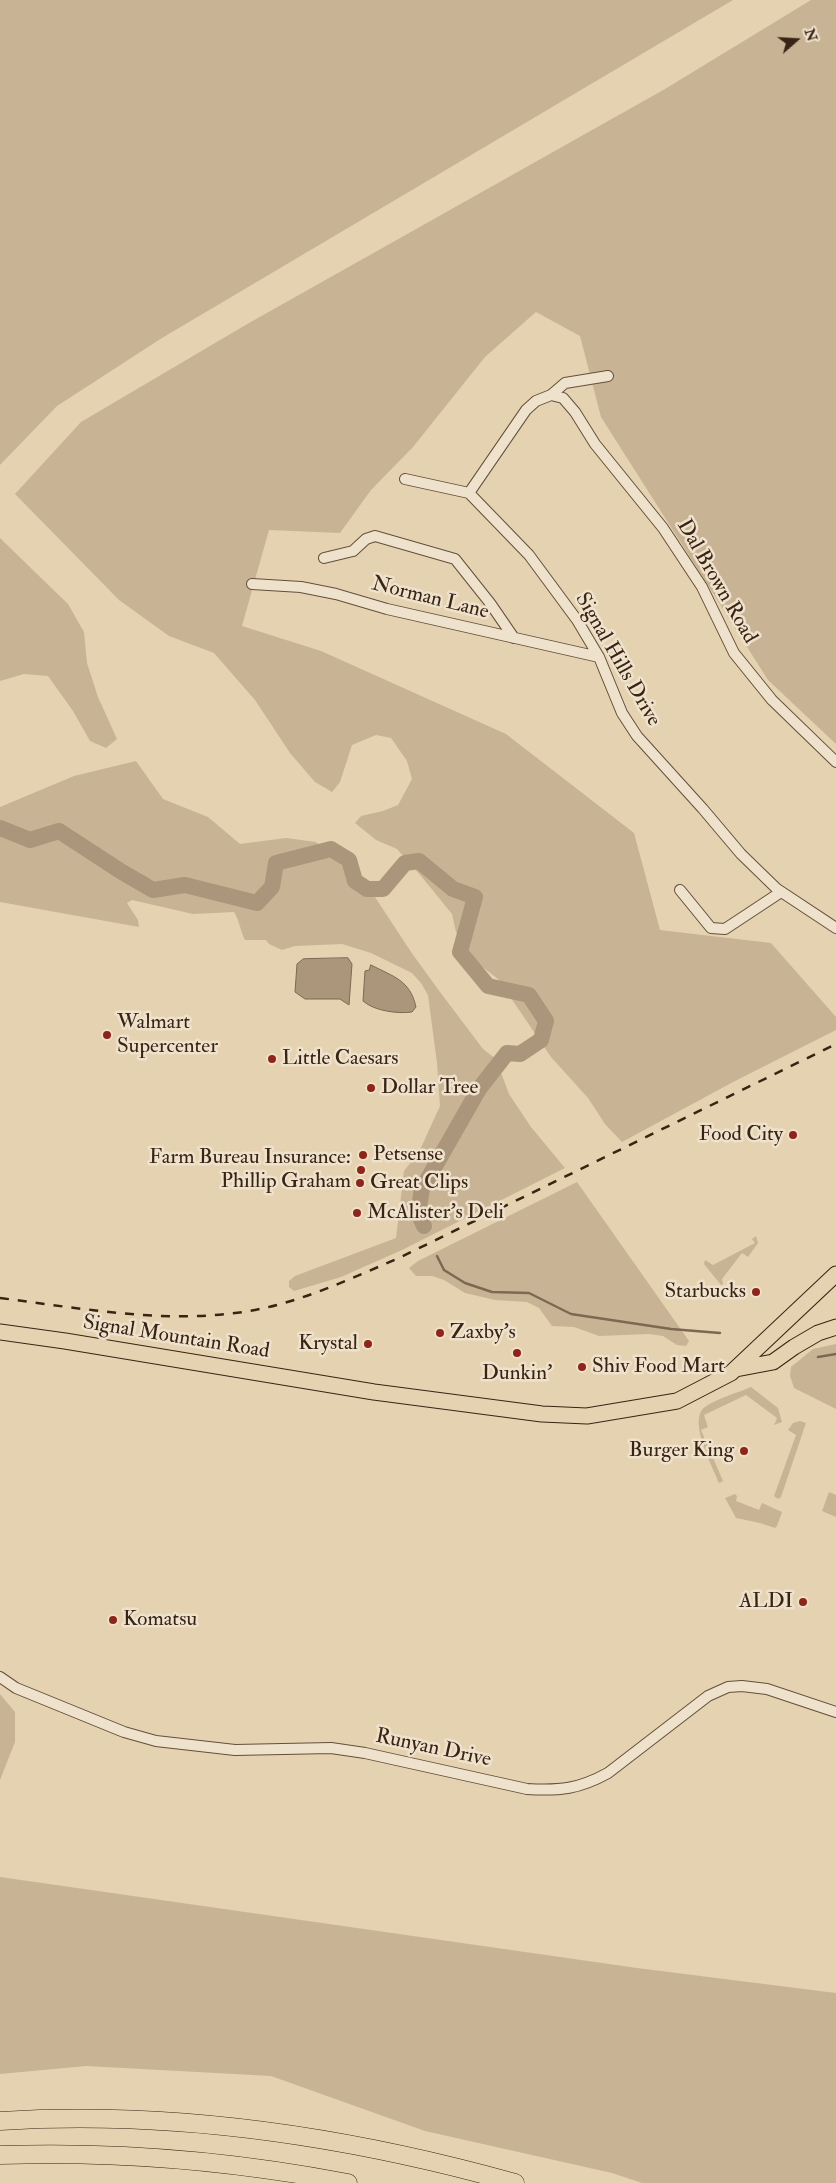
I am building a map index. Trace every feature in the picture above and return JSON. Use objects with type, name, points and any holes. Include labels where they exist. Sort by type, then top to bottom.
[{"type":"highway","points":[[0,2121],[119,2119],[178,2121],[255,2129],[351,2143],[443,2163],[516,2183]]},
{"type":"highway","points":[[0,2155],[148,2156],[230,2164],[348,2183]]},
{"type":"main road","name":"Signal Mountain Road","points":[[0,1332],[374,1392],[542,1414],[587,1416],[677,1401],[736,1369],[836,1274]]},
{"type":"main road","points":[[736,1369],[774,1362],[794,1346],[818,1333],[836,1327]]},
{"type":"street","points":[[405,479],[469,493],[526,410],[536,401],[551,395],[565,383],[608,376]]},
{"type":"street","name":"Dal Brown Road","points":[[551,395],[562,398],[575,412],[595,444],[663,528],[702,587],[734,653],[772,700],[836,762]]},
{"type":"street","name":"Signal Hills Drive","points":[[469,493],[529,555],[577,620],[599,657],[622,712],[637,736],[703,808],[741,854],[781,892],[836,928]]},
{"type":"street","points":[[324,558],[352,551],[366,539],[375,536],[455,559],[514,638]]},
{"type":"street","name":"Norman Lane","points":[[252,584],[301,587],[336,594],[387,609],[599,657]]},
{"type":"street","points":[[680,890],[712,928],[724,929],[781,892]]},
{"type":"street","name":"Runyan Drive","points":[[0,1677],[16,1688],[124,1732],[156,1741],[235,1750],[331,1748],[364,1753],[527,1789],[568,1789],[590,1783],[708,1696],[728,1687],[742,1686],[767,1689],[836,1712]]},
{"type":"shaded area","points":[[0,0],[733,0],[162,338],[57,406],[0,465]]},
{"type":"shaded area","points":[[811,0],[836,0],[836,744],[768,680],[601,417],[580,336],[536,312],[485,357],[413,447],[371,490],[340,533],[269,530],[242,626],[321,651],[506,734],[634,833],[660,930],[771,943],[836,1017],[836,1030],[735,1081],[622,1142],[605,1124],[588,1098],[551,1057],[498,979],[476,962],[456,932],[452,914],[421,876],[397,849],[376,840],[355,823],[361,816],[398,805],[412,779],[407,761],[391,738],[376,735],[352,745],[340,782],[332,792],[315,782],[290,753],[255,700],[214,653],[169,636],[119,600],[15,494],[81,422],[249,323],[665,89]]},
{"type":"shaded area","points":[[0,538],[68,604],[84,632],[87,663],[98,697],[117,739],[106,748],[90,741],[73,711],[48,676],[24,674],[0,681]]},
{"type":"shaded area","points":[[136,761],[163,799],[208,817],[240,844],[286,838],[316,842],[345,868],[352,886],[366,895],[375,897],[440,992],[483,1049],[496,1059],[509,1094],[531,1127],[565,1168],[402,1250],[341,1277],[294,1291],[289,1287],[289,1281],[295,1276],[396,1238],[404,1171],[419,1152],[440,1106],[437,1063],[428,995],[412,973],[371,953],[342,944],[295,946],[282,950],[269,944],[266,940],[245,940],[234,912],[193,914],[132,900],[127,903],[138,920],[139,927],[0,902],[0,807],[74,776]]},
{"type":"shaded area","points":[[348,958],[352,964],[349,1005],[340,999],[305,999],[295,992],[297,964],[303,959]]},
{"type":"shaded area","points":[[371,965],[394,976],[405,985],[410,991],[416,1007],[412,1012],[386,1011],[373,1007],[363,1001],[365,971],[369,970]]},
{"type":"shaded area","points":[[577,1182],[689,1341],[686,1346],[677,1345],[663,1336],[649,1334],[599,1336],[574,1327],[552,1326],[539,1308],[527,1302],[495,1300],[465,1293],[444,1280],[432,1276],[416,1276],[409,1268],[418,1261]]},
{"type":"shaded area","points":[[756,1236],[758,1243],[748,1257],[742,1253],[722,1279],[723,1284],[721,1285],[704,1264],[705,1260],[713,1265],[755,1243],[752,1239]]},
{"type":"shaded area","points":[[836,1344],[836,1409],[794,1388],[790,1376],[791,1367],[813,1349]]},
{"type":"shaded area","points":[[751,1387],[778,1408],[782,1422],[774,1425],[777,1418],[746,1395],[704,1415],[708,1427],[701,1430],[723,1481],[719,1483],[700,1433],[700,1413],[710,1404]]},
{"type":"shaded area","points":[[800,1421],[806,1423],[781,1497],[778,1499],[774,1496],[796,1435],[788,1430],[793,1423]]},
{"type":"shaded area","points":[[829,1492],[836,1495],[836,1517],[822,1511]]},
{"type":"shaded area","points":[[735,1494],[737,1496],[736,1501],[759,1510],[762,1503],[782,1512],[777,1526],[775,1528],[736,1518],[725,1498]]},
{"type":"shaded area","points":[[0,1694],[15,1712],[15,1742],[0,1780]]},
{"type":"shaded area","points":[[0,1877],[637,1968],[836,1993],[836,2183],[642,2183],[612,2173],[425,2131],[271,2076],[86,2066],[0,2074]]},
{"type":"waterway","points":[[0,828],[30,840],[59,831],[153,890],[185,885],[257,903],[272,887],[276,863],[331,849],[349,860],[355,881],[367,889],[383,889],[405,863],[419,861],[453,889],[475,897],[460,952],[488,986],[529,995],[546,1021],[541,1040],[520,1054],[507,1053],[479,1089],[422,1189],[418,1213],[424,1226]]},
{"type":"waterway","points":[[437,1256],[444,1270],[465,1283],[492,1292],[529,1293],[571,1314],[671,1329],[720,1333]]},
{"type":"waterway","points":[[818,1357],[836,1354]]},
{"type":"railway","points":[[0,1298],[121,1313],[182,1316],[243,1312],[304,1297],[401,1257],[836,1044]]},
{"type":"place","name":"Walmart Supercenter","points":[[107,1035]]},
{"type":"place","name":"Little Caesars","points":[[272,1059]]},
{"type":"place","name":"Dollar Tree","points":[[371,1088]]},
{"type":"place","name":"Food City","points":[[793,1135]]},
{"type":"place","name":"Petsense","points":[[363,1155]]},
{"type":"place","name":"Farm Bureau Insurance: Phillip Graham","points":[[361,1170]]},
{"type":"place","name":"Great Clips","points":[[360,1183]]},
{"type":"place","name":"McAlister's Deli","points":[[357,1213]]},
{"type":"place","name":"Starbucks","points":[[756,1292]]},
{"type":"place","name":"Zaxby's","points":[[440,1333]]},
{"type":"place","name":"Krystal","points":[[368,1344]]},
{"type":"place","name":"Dunkin'","points":[[517,1353]]},
{"type":"place","name":"Shiv Food Mart","points":[[582,1367]]},
{"type":"place","name":"Burger King","points":[[744,1451]]},
{"type":"place","name":"ALDI","points":[[803,1602]]},
{"type":"place","name":"Komatsu","points":[[113,1620]]}]
